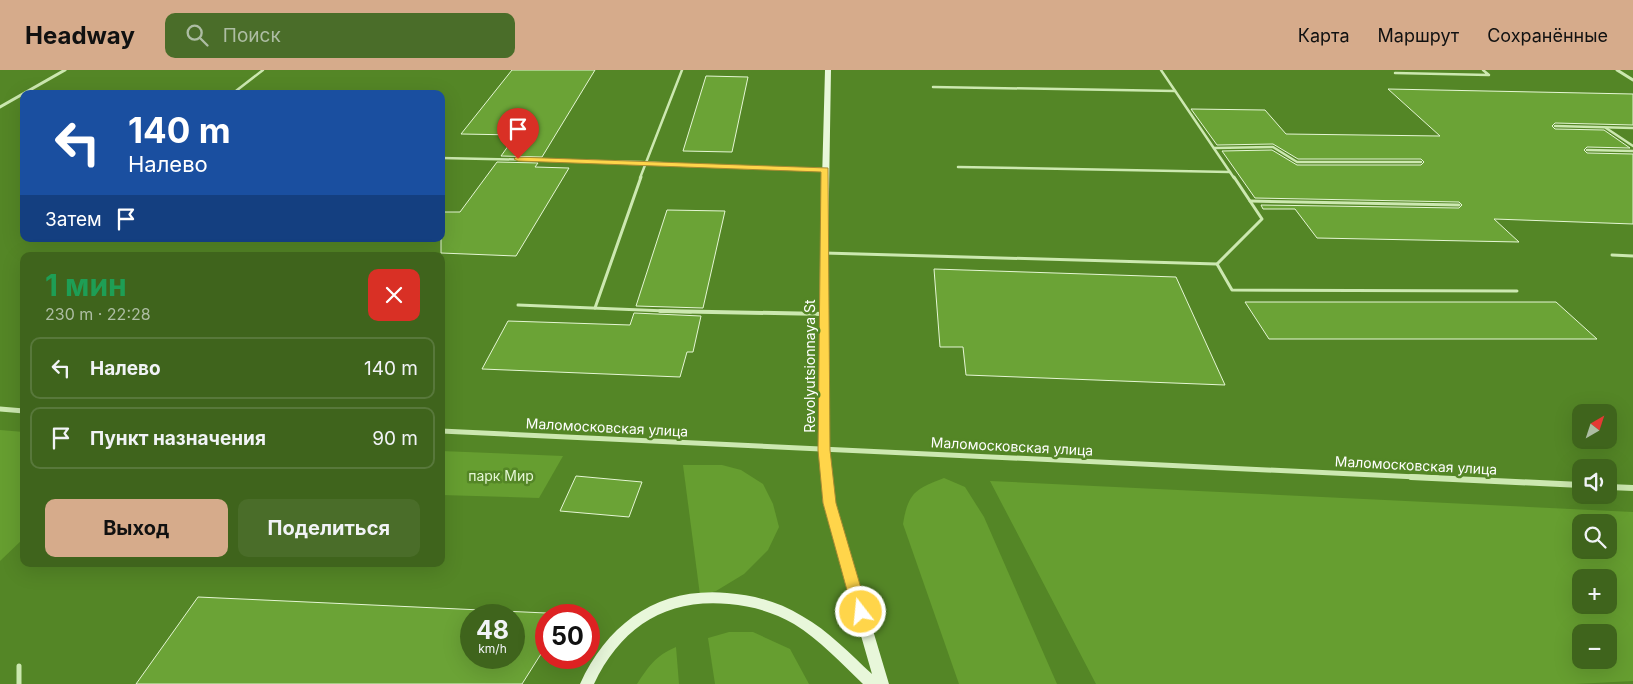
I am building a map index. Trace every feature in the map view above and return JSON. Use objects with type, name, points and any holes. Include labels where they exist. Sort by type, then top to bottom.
[{"type":"main road","name":"Revolyutsionnaya St","points":[[828,70],[824,254],[824,450],[830,503],[882,684]]},
{"type":"main road","points":[[587,684],[603,656],[634,623],[662,606],[685,599],[722,598],[761,603],[798,620],[827,641],[874,684]]},
{"type":"street","points":[[30,90],[65,70]]},
{"type":"street","points":[[1617,70],[1633,80]]},
{"type":"street","points":[[0,107],[20,96]]},
{"type":"street","points":[[0,409],[20,410]]},
{"type":"street","name":"Маломосковская улица","points":[[445,431],[1572,485]]},
{"type":"street","points":[[1617,487],[1633,488]]},
{"type":"lane","points":[[237,90],[263,70]]},
{"type":"lane","points":[[595,308],[646,162],[682,70]]},
{"type":"lane","points":[[824,254],[1217,264],[1262,219],[1161,70]]},
{"type":"lane","points":[[1395,73],[1489,74],[1483,70]]},
{"type":"lane","points":[[933,87],[1175,91]]},
{"type":"lane","points":[[1555,126],[1633,128]]},
{"type":"lane","points":[[1605,127],[1633,146]]},
{"type":"lane","points":[[1214,148],[1273,147],[1297,162],[1421,162]]},
{"type":"lane","points":[[1587,150],[1633,151]]},
{"type":"lane","points":[[445,158],[646,162],[747,168],[825,169]]},
{"type":"lane","points":[[958,167],[1230,172]]},
{"type":"lane","points":[[1250,201],[1459,205]]},
{"type":"lane","points":[[1612,255],[1633,256]]},
{"type":"lane","points":[[1217,264],[1232,290],[1516,291]]},
{"type":"lane","points":[[518,305],[714,313],[824,314]]},
{"type":"lane","points":[[18,684],[19,666]]},
{"type":"green space","points":[[0,430],[20,432],[20,542],[0,561]]},
{"type":"green space","name":"парк Мир","points":[[445,451],[563,456],[539,498],[445,495]]},
{"type":"green space","points":[[683,465],[722,465],[741,470],[763,484],[773,504],[779,527],[768,550],[744,574],[716,591],[700,595]]},
{"type":"green space","points":[[944,478],[965,487],[984,517],[1057,684],[959,684],[903,524],[907,505],[914,494],[926,485]]},
{"type":"green space","points":[[990,481],[1633,512],[1633,681],[1575,684],[1096,684]]},
{"type":"green space","points":[[729,632],[753,632],[790,649],[809,684],[715,684],[708,638]]},
{"type":"green space","points":[[676,647],[679,684],[637,684],[653,662]]},
{"type":"building","points":[[512,70],[595,70],[542,157],[501,156],[516,135],[461,134]]},
{"type":"building","points":[[706,76],[748,77],[732,152],[683,151]]},
{"type":"building","points":[[1388,89],[1633,94],[1633,125],[1555,123],[1552,126],[1555,129],[1604,130],[1630,148],[1587,147],[1584,150],[1587,153],[1633,154],[1633,224],[1494,219],[1519,242],[1317,238],[1295,209],[1263,209],[1261,205],[1459,208],[1462,205],[1459,202],[1255,198],[1222,151],[1272,150],[1297,165],[1421,165],[1424,162],[1421,159],[1298,159],[1273,144],[1217,145],[1191,109],[1265,110],[1286,134],[1440,136]]},
{"type":"building","points":[[497,162],[538,163],[535,167],[569,168],[516,256],[441,252],[441,242],[445,242],[445,212],[460,212]]},
{"type":"building","points":[[667,210],[725,211],[703,308],[636,306]]},
{"type":"building","points":[[934,269],[1176,277],[1225,385],[966,375],[963,347],[940,347]]},
{"type":"building","points":[[1245,302],[1556,302],[1597,339],[1269,339]]},
{"type":"building","points":[[634,313],[701,316],[693,352],[687,352],[680,377],[482,369],[508,321],[630,325]]},
{"type":"building","points":[[576,476],[642,482],[629,517],[560,511]]},
{"type":"building","points":[[198,597],[460,609],[460,669],[525,669],[525,612],[535,612],[535,663],[522,684],[136,684]]},
{"type":"route","points":[[518,159],[641,162],[747,168],[825,169],[824,450],[830,503],[861,612]]}]
